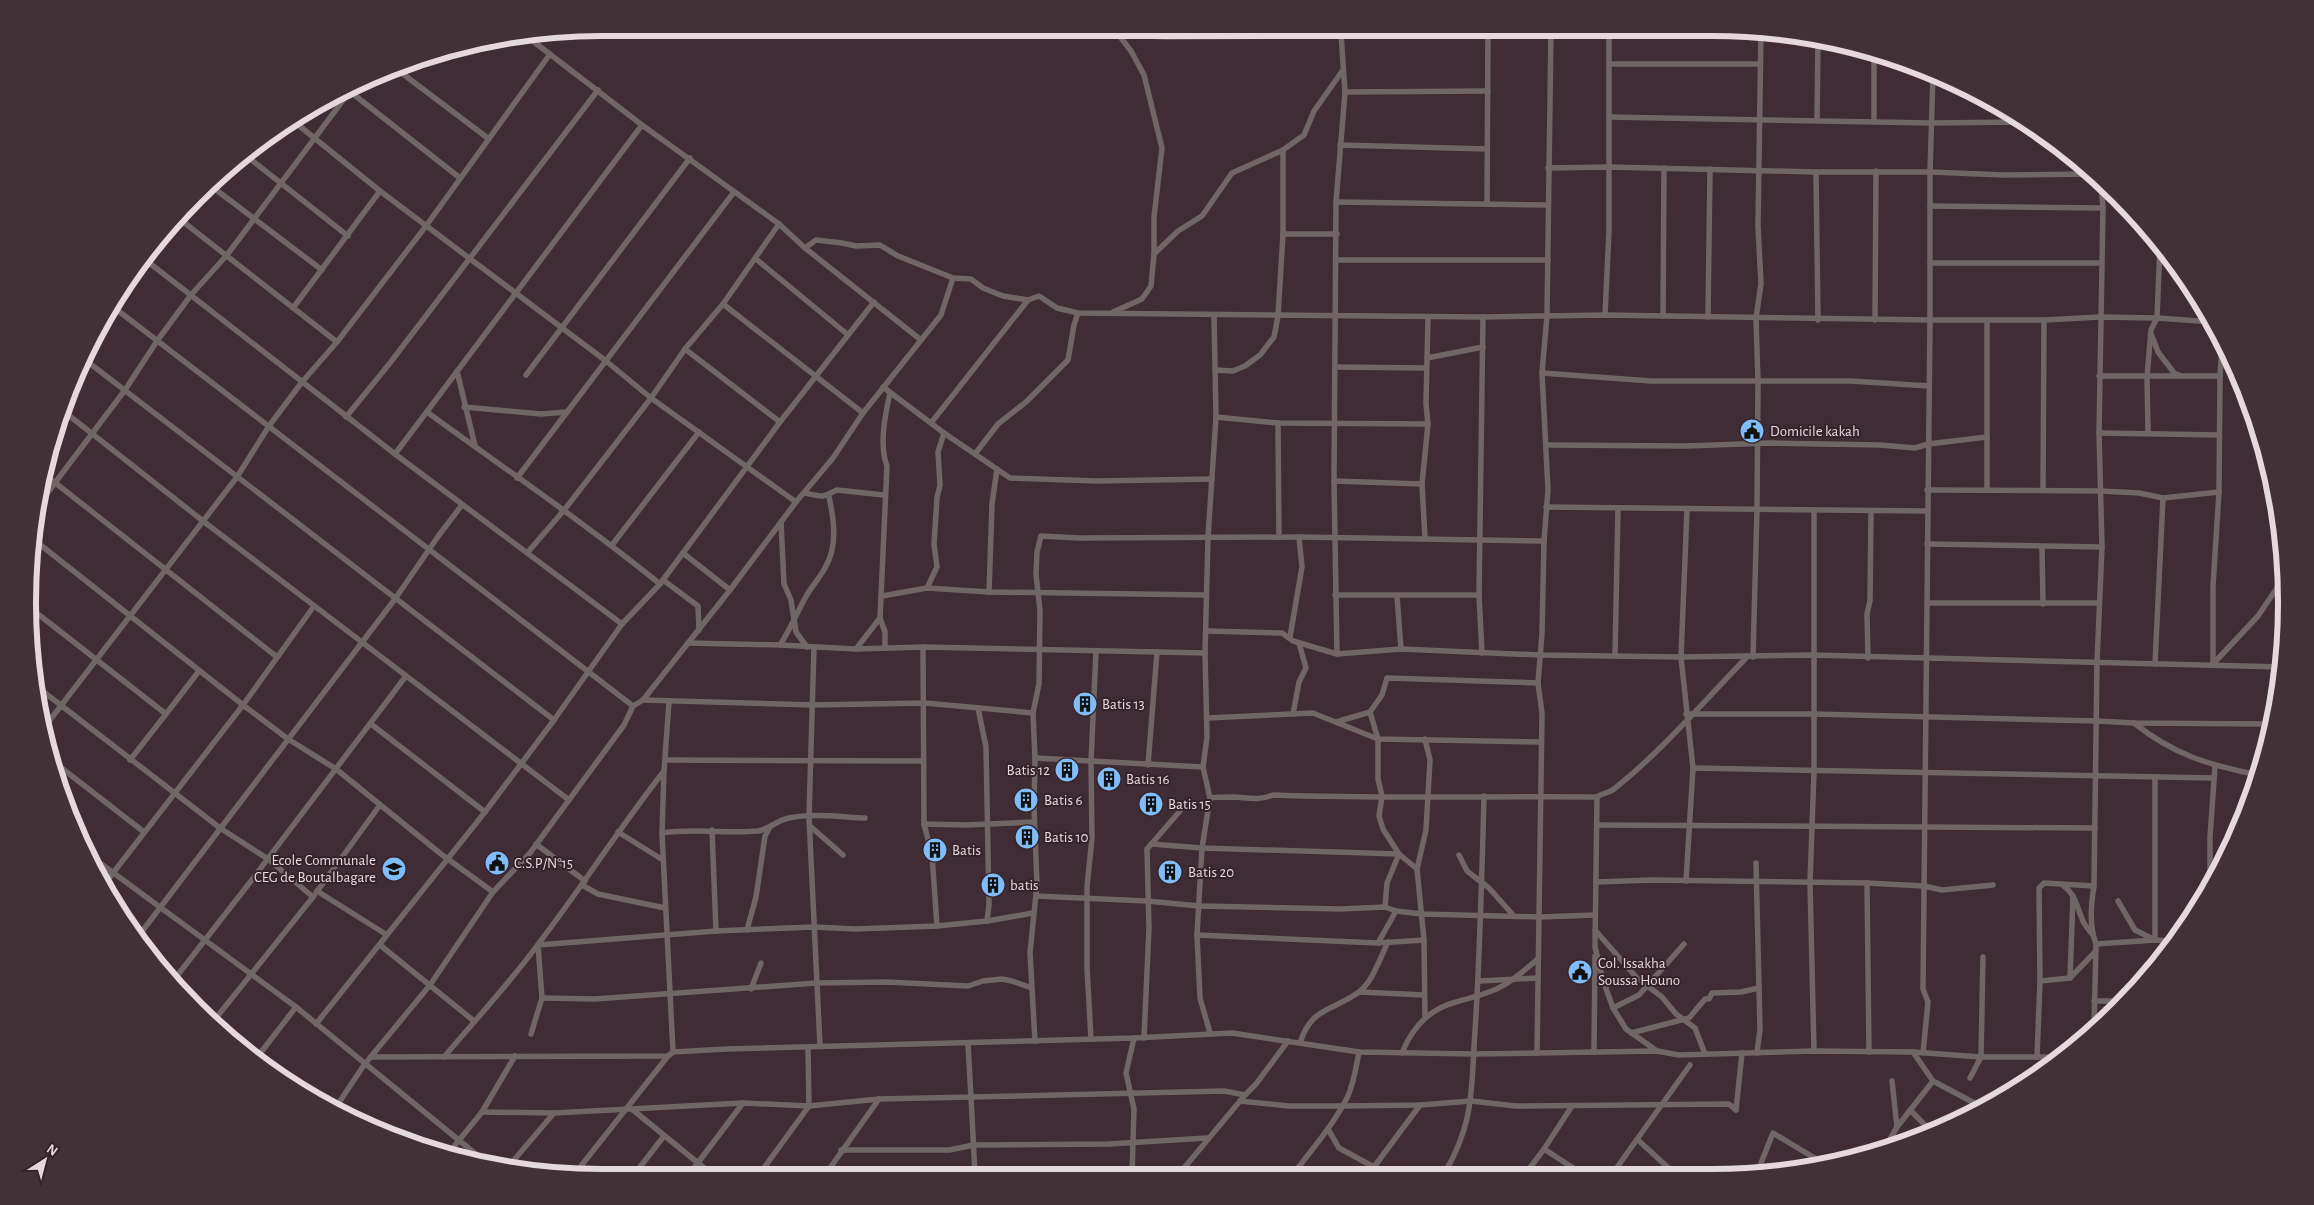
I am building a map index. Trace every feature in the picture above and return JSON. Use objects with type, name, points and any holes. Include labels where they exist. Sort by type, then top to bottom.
[{"type":"street","points":[[1103,314],[1118,311],[1142,299],[1151,286],[1154,254],[1154,217],[1162,148],[1160,133],[1144,75],[1120,36]]},
{"type":"street","points":[[1336,654],[1334,481],[1336,424],[1336,202],[1345,92],[1341,36]]},
{"type":"street","points":[[1432,36],[1488,36],[1487,203]]},
{"type":"street","points":[[1537,1053],[1540,917],[1540,742],[1542,713],[1538,683],[1548,490],[1542,373],[1547,316],[1551,36]]},
{"type":"street","points":[[1605,315],[1609,166],[1609,36]]},
{"type":"street","points":[[1210,798],[1235,797],[1252,800],[1264,799],[1273,794],[1327,797],[1382,796],[1428,798],[1484,796],[1597,797],[1616,787],[1671,738],[1688,716],[1750,657],[1757,509],[1756,444],[1758,382],[1756,318],[1761,284],[1758,226],[1761,38]]},
{"type":"street","points":[[532,41],[642,125],[779,224],[805,248],[921,340]]},
{"type":"street","points":[[1817,120],[1818,46]]},
{"type":"street","points":[[49,722],[237,477],[270,426],[302,382],[337,342],[426,226],[550,54]]},
{"type":"street","points":[[1874,60],[1874,121]]},
{"type":"street","points":[[1610,64],[1760,64]]},
{"type":"street","points":[[1154,254],[1178,231],[1202,216],[1232,173],[1283,150],[1304,135],[1314,111],[1343,70]]},
{"type":"street","points":[[402,73],[489,139]]},
{"type":"street","points":[[1923,1053],[1928,1002],[1923,990],[1930,172],[1933,81]]},
{"type":"street","points":[[346,417],[471,259],[598,90]]},
{"type":"street","points":[[1345,92],[1488,91]]},
{"type":"street","points":[[355,93],[460,178]]},
{"type":"street","points":[[47,494],[125,390],[157,341],[191,295],[227,255],[255,219],[342,100]]},
{"type":"street","points":[[1608,117],[1932,123],[2011,122]]},
{"type":"street","points":[[299,125],[380,191],[606,361],[651,398],[796,502]]},
{"type":"street","points":[[395,454],[642,125]]},
{"type":"street","points":[[1340,144],[1488,149]]},
{"type":"street","points":[[1215,370],[1233,371],[1245,366],[1260,355],[1274,337],[1278,316],[1283,234],[1283,150]]},
{"type":"street","points":[[526,375],[690,158]]},
{"type":"street","points":[[251,159],[348,236]]},
{"type":"street","points":[[1548,168],[1609,166],[1816,172],[1876,171],[2004,175],[2082,174]]},
{"type":"street","points":[[1663,316],[1664,168]]},
{"type":"street","points":[[1708,317],[1710,169]]},
{"type":"street","points":[[1875,320],[1876,171]]},
{"type":"street","points":[[1816,172],[1818,320]]},
{"type":"street","points":[[215,190],[322,270]]},
{"type":"street","points":[[294,308],[380,191]]},
{"type":"street","points":[[517,478],[734,192]]},
{"type":"street","points":[[2092,934],[2091,906],[2094,886],[2094,776],[2097,721],[2098,603],[2102,547],[2099,433],[2102,192]]},
{"type":"street","points":[[1336,202],[1548,205]]},
{"type":"street","points":[[1930,206],[2103,208]]},
{"type":"street","points":[[183,222],[337,342]]},
{"type":"street","points":[[528,552],[565,509],[651,398],[685,349],[723,304],[779,224]]},
{"type":"street","points":[[1283,234],[1337,234]]},
{"type":"street","points":[[805,248],[816,240],[856,246],[880,244],[898,256],[953,278],[971,279],[983,288],[1003,296],[1028,300],[1039,296],[1057,308],[1078,313],[1428,317],[1605,315],[1818,320],[2044,320],[2100,317],[2203,321]]},
{"type":"street","points":[[2148,432],[2147,377],[2151,330],[2157,318],[2160,256]]},
{"type":"street","points":[[756,259],[847,334]]},
{"type":"street","points":[[1336,260],[1548,260]]},
{"type":"street","points":[[149,263],[346,417],[622,624]]},
{"type":"street","points":[[1930,263],[2101,263]]},
{"type":"street","points":[[339,1103],[364,1065],[430,985],[493,892],[536,844],[569,800],[624,725],[633,706],[643,700],[699,630],[796,502],[806,493],[883,387],[942,316],[953,278]]},
{"type":"street","points":[[931,423],[1028,300]]},
{"type":"street","points":[[316,1024],[485,812],[554,720],[622,624],[661,582],[816,374],[874,302]]},
{"type":"street","points":[[723,304],[816,374],[863,413]]},
{"type":"street","points":[[118,310],[633,706]]},
{"type":"street","points":[[976,454],[998,424],[1026,402],[1068,360],[1078,313]]},
{"type":"street","points":[[1210,1033],[1200,998],[1197,935],[1202,848],[1210,798],[1203,767],[1207,718],[1205,653],[1208,537],[1216,417],[1214,314]]},
{"type":"street","points":[[1425,538],[1422,484],[1428,424],[1426,368],[1428,317]]},
{"type":"street","points":[[1482,652],[1479,595],[1483,317]]},
{"type":"street","points":[[1987,320],[1987,489]]},
{"type":"street","points":[[2043,490],[2044,320]]},
{"type":"street","points":[[2152,334],[2158,352],[2175,374],[2181,376]]},
{"type":"street","points":[[1427,358],[1483,346]]},
{"type":"street","points":[[685,349],[780,422]]},
{"type":"street","points":[[2213,664],[2213,586],[2219,492],[2221,357]]},
{"type":"street","points":[[90,363],[554,720]]},
{"type":"street","points":[[1335,367],[1426,368]]},
{"type":"street","points":[[457,371],[475,447]]},
{"type":"street","points":[[1542,373],[1651,381],[1851,381],[1929,386]]},
{"type":"street","points":[[2099,376],[2220,376]]},
{"type":"street","points":[[883,387],[944,433],[1010,478],[1062,480],[1212,478]]},
{"type":"street","points":[[885,648],[886,632],[880,618],[884,495],[887,466],[883,457],[883,423],[890,393]]},
{"type":"street","points":[[464,407],[542,414],[568,412]]},
{"type":"street","points":[[426,412],[517,478],[565,509],[661,582],[698,606],[698,642]]},
{"type":"street","points":[[68,415],[203,521],[569,800]]},
{"type":"street","points":[[1216,417],[1278,423],[1428,424]]},
{"type":"street","points":[[1278,423],[1279,537]]},
{"type":"street","points":[[612,545],[699,432]]},
{"type":"street","points":[[2099,433],[2148,432],[2219,435]]},
{"type":"street","points":[[927,588],[937,567],[934,544],[937,498],[940,485],[938,452],[944,433]]},
{"type":"street","points":[[1546,445],[1880,445],[1915,448],[1928,444],[1987,437]]},
{"type":"street","points":[[989,592],[992,504],[997,469]]},
{"type":"street","points":[[50,479],[277,657]]},
{"type":"street","points":[[1334,481],[1422,484]]},
{"type":"street","points":[[806,493],[828,497],[837,490],[884,495]]},
{"type":"street","points":[[1927,490],[2101,491],[2139,493],[2163,498],[2219,492]]},
{"type":"street","points":[[780,645],[794,622],[807,594],[826,567],[834,546],[833,518],[828,497]]},
{"type":"street","points":[[2155,664],[2163,498]]},
{"type":"street","points":[[142,931],[395,599],[462,505]]},
{"type":"street","points":[[1546,507],[1687,510],[1927,511]]},
{"type":"street","points":[[1615,655],[1618,509]]},
{"type":"street","points":[[1686,881],[1693,768],[1680,657],[1687,510]]},
{"type":"street","points":[[1814,510],[1812,655],[1814,771],[1810,827],[1814,1051]]},
{"type":"street","points":[[1868,658],[1867,614],[1870,601],[1871,511]]},
{"type":"street","points":[[781,522],[784,584],[791,600],[796,632],[811,647],[812,705],[809,817],[820,1046]]},
{"type":"street","points":[[1035,1041],[1030,953],[1036,896],[1035,758],[1032,713],[1039,684],[1040,611],[1037,552],[1041,536],[1079,538],[1299,536],[1544,541]]},
{"type":"street","points":[[1290,637],[1302,567],[1299,536]]},
{"type":"street","points":[[39,544],[199,671],[288,739],[336,769],[448,859],[493,892]]},
{"type":"street","points":[[1927,544],[2102,547]]},
{"type":"street","points":[[2042,546],[2043,604]]},
{"type":"street","points":[[682,553],[730,590]]},
{"type":"street","points":[[2213,664],[2258,616],[2278,587]]},
{"type":"street","points":[[882,596],[927,588],[989,592],[1206,596]]},
{"type":"street","points":[[1335,596],[1479,595]]},
{"type":"street","points":[[1397,596],[1401,649]]},
{"type":"street","points":[[1927,603],[2098,603]]},
{"type":"street","points":[[109,879],[244,705],[314,606]]},
{"type":"street","points":[[36,613],[166,714]]},
{"type":"street","points":[[856,649],[880,618]]},
{"type":"street","points":[[1207,631],[1282,633],[1299,643],[1336,654],[1401,649],[1540,655],[1680,657],[1812,655],[1868,658],[1927,657],[2213,664],[2274,667],[2273,679]]},
{"type":"street","points":[[688,643],[856,649],[923,646],[1205,653]]},
{"type":"street","points":[[1292,714],[1299,682],[1306,668],[1299,643]]},
{"type":"street","points":[[923,646],[925,703],[923,762],[924,824],[932,855],[937,926]]},
{"type":"street","points":[[1091,1039],[1088,968],[1089,898],[1087,887],[1092,838],[1091,762],[1096,651]]},
{"type":"street","points":[[1148,765],[1157,652]]},
{"type":"street","points":[[130,760],[199,671]]},
{"type":"street","points":[[177,976],[406,676]]},
{"type":"street","points":[[1336,722],[1370,712],[1382,695],[1387,678],[1538,683]]},
{"type":"street","points":[[44,692],[220,828],[268,859],[312,897]]},
{"type":"street","points":[[643,700],[812,705],[925,703],[1032,713]]},
{"type":"street","points":[[669,702],[662,834],[673,1052]]},
{"type":"street","points":[[978,708],[986,747],[988,824],[987,922]]},
{"type":"street","points":[[1370,712],[1378,739],[1378,779],[1382,796],[1379,816],[1384,829],[1399,854],[1417,869]]},
{"type":"street","points":[[1207,718],[1313,713],[1378,739],[1540,742]]},
{"type":"street","points":[[1688,716],[1813,714],[2097,721],[2134,724],[2264,724]]},
{"type":"street","points":[[371,724],[485,812]]},
{"type":"street","points":[[2134,724],[2156,740],[2175,750],[2215,766],[2251,774]]},
{"type":"street","points":[[1424,739],[1430,760],[1428,798],[1426,830],[1417,869],[1424,940],[1425,1017]]},
{"type":"street","points":[[1035,758],[1203,767]]},
{"type":"street","points":[[665,760],[923,762]]},
{"type":"street","points":[[2210,870],[2210,837],[2215,766]]},
{"type":"street","points":[[61,768],[144,832]]},
{"type":"street","points":[[1693,768],[2214,778]]},
{"type":"street","points":[[444,1057],[538,945],[664,771]]},
{"type":"street","points":[[2155,777],[2155,940]]},
{"type":"street","points":[[1447,1169],[1458,1150],[1471,1101],[1480,980],[1484,796]]},
{"type":"street","points":[[1594,1052],[1597,797]]},
{"type":"street","points":[[217,1017],[317,891],[380,805]]},
{"type":"street","points":[[1144,1038],[1148,928],[1147,849],[1180,811]]},
{"type":"street","points":[[747,930],[756,898],[765,836],[777,820],[809,817],[866,818]]},
{"type":"street","points":[[924,824],[1034,822]]},
{"type":"street","points":[[1597,825],[2095,828]]},
{"type":"street","points":[[810,826],[843,855]]},
{"type":"street","points":[[662,834],[712,830],[758,831],[770,827]]},
{"type":"street","points":[[712,830],[716,931]]},
{"type":"street","points":[[618,832],[663,860]]},
{"type":"street","points":[[536,844],[598,894],[665,908]]},
{"type":"street","points":[[1151,844],[1202,848],[1399,854]]},
{"type":"street","points":[[1386,907],[1387,883],[1399,854]]},
{"type":"street","points":[[1460,855],[1466,871],[1482,883],[1514,916]]},
{"type":"street","points":[[1756,863],[1760,1029],[1757,1053]]},
{"type":"street","points":[[100,864],[296,1007],[364,1065],[474,1154]]},
{"type":"street","points":[[1596,882],[1867,883],[1924,886],[1942,890],[1993,885]]},
{"type":"street","points":[[1867,883],[1869,1052]]},
{"type":"street","points":[[2037,1058],[2040,981],[2039,888],[2044,883],[2094,886]]},
{"type":"street","points":[[2063,885],[2073,896],[2083,923],[2092,934],[2096,944],[2094,1020]]},
{"type":"street","points":[[317,891],[387,935]]},
{"type":"street","points":[[1036,896],[1147,901],[1199,906],[1340,909],[1386,907],[1396,911],[1422,914],[1540,917],[1595,915]]},
{"type":"street","points":[[2070,978],[2073,896]]},
{"type":"street","points":[[2118,900],[2135,930],[2155,940]]},
{"type":"street","points":[[1378,943],[1396,911]]},
{"type":"street","points":[[538,945],[716,931],[814,927],[855,929],[937,926],[987,922],[1033,914]]},
{"type":"street","points":[[1596,930],[1630,971],[1662,997],[1683,1020],[1695,1028],[1705,1054]]},
{"type":"street","points":[[1197,935],[1378,943],[1424,940]]},
{"type":"street","points":[[2096,944],[2165,941]]},
{"type":"street","points":[[1300,1043],[1304,1030],[1322,1010],[1360,992],[1369,981],[1388,942]]},
{"type":"street","points":[[380,944],[474,1021]]},
{"type":"street","points":[[1613,1008],[1638,995],[1648,986],[1684,944]]},
{"type":"street","points":[[531,1034],[542,998],[538,945]]},
{"type":"street","points":[[1596,947],[1603,980],[1613,1008],[1626,1029],[1657,1052]]},
{"type":"street","points":[[2040,981],[2070,978],[2096,951]]},
{"type":"street","points":[[1970,1078],[1981,1057],[1983,957]]},
{"type":"street","points":[[1402,1053],[1414,1030],[1425,1017],[1453,1002],[1478,996],[1504,986],[1538,959]]},
{"type":"street","points":[[751,989],[761,963]]},
{"type":"street","points":[[1480,980],[1538,978]]},
{"type":"street","points":[[542,998],[595,999],[816,983],[887,982],[968,986],[983,981],[1012,980],[1032,988]]},
{"type":"street","points":[[1631,1033],[1689,1018],[1705,999],[1709,999],[1712,993],[1741,992],[1759,988]]},
{"type":"street","points":[[1360,992],[1424,995]]},
{"type":"street","points":[[2094,1001],[2114,1000]]},
{"type":"street","points":[[260,1054],[296,1007]]},
{"type":"street","points":[[579,1168],[629,1110],[668,1056],[673,1052],[787,1047],[808,1048],[820,1046],[968,1044],[1144,1038],[1210,1033],[1253,1035],[1359,1052],[1474,1054],[1657,1052],[1679,1055],[1814,1051],[1913,1052],[1981,1057],[2048,1058]]},
{"type":"street","points":[[1132,1169],[1134,1141],[1132,1093],[1126,1073],[1134,1038]]},
{"type":"street","points":[[1184,1168],[1207,1138],[1256,1084],[1288,1041]]},
{"type":"street","points":[[968,1044],[975,1169]]},
{"type":"street","points":[[763,1169],[809,1106],[808,1048]]},
{"type":"street","points":[[1296,1169],[1328,1129],[1342,1106],[1354,1081],[1359,1052]]},
{"type":"street","points":[[1913,1052],[1933,1082],[1975,1103]]},
{"type":"street","points":[[1240,1100],[1289,1106],[1420,1105],[1471,1101],[1516,1106],[1729,1104],[1736,1110],[1742,1053]]},
{"type":"street","points":[[452,1148],[482,1112],[515,1056]]},
{"type":"street","points":[[372,1057],[668,1056]]},
{"type":"street","points":[[1616,1169],[1690,1065]]},
{"type":"street","points":[[1892,1081],[1897,1127]]},
{"type":"street","points":[[1889,1140],[1897,1127],[1933,1082]]},
{"type":"street","points":[[482,1112],[554,1113],[743,1103],[809,1106],[879,1099],[1132,1093],[1224,1091],[1245,1095]]},
{"type":"street","points":[[830,1169],[879,1099]]},
{"type":"street","points":[[692,1169],[743,1103]]},
{"type":"street","points":[[1376,1169],[1420,1105]]},
{"type":"street","points":[[1529,1169],[1572,1106]]},
{"type":"street","points":[[629,1110],[706,1169]]},
{"type":"street","points":[[1910,1110],[1927,1127]]},
{"type":"street","points":[[513,1161],[554,1113]]},
{"type":"street","points":[[1328,1129],[1340,1148],[1372,1169]]},
{"type":"street","points":[[1759,1167],[1772,1133],[1816,1159]]},
{"type":"street","points":[[638,1169],[664,1136]]},
{"type":"street","points":[[842,1150],[949,1150],[974,1145],[1108,1144],[1207,1138]]},
{"type":"street","points":[[1638,1140],[1670,1169]]},
{"type":"street","points":[[1544,1149],[1574,1169]]},
{"type":"place","name":"Domicile kakah","points":[[1752,431]]},
{"type":"place","name":"Batis 13","points":[[1085,704]]},
{"type":"place","name":"Batis 12","points":[[1067,770]]},
{"type":"place","name":"Batis 16","points":[[1109,779]]},
{"type":"place","name":"Batis 6","points":[[1026,800]]},
{"type":"place","name":"Batis 15","points":[[1151,804]]},
{"type":"place","name":"Batis 10","points":[[1027,837]]},
{"type":"place","name":"Batis","points":[[935,850]]},
{"type":"place","name":"C.S.P/N°15","points":[[497,863]]},
{"type":"place","name":"Ecole Communale CEG de Boutalbagare","points":[[394,869]]},
{"type":"place","name":"Batis 20","points":[[1170,872]]},
{"type":"place","name":"batis","points":[[993,885]]},
{"type":"place","name":"Col. Issakha Soussa Houno","points":[[1580,972]]}]
